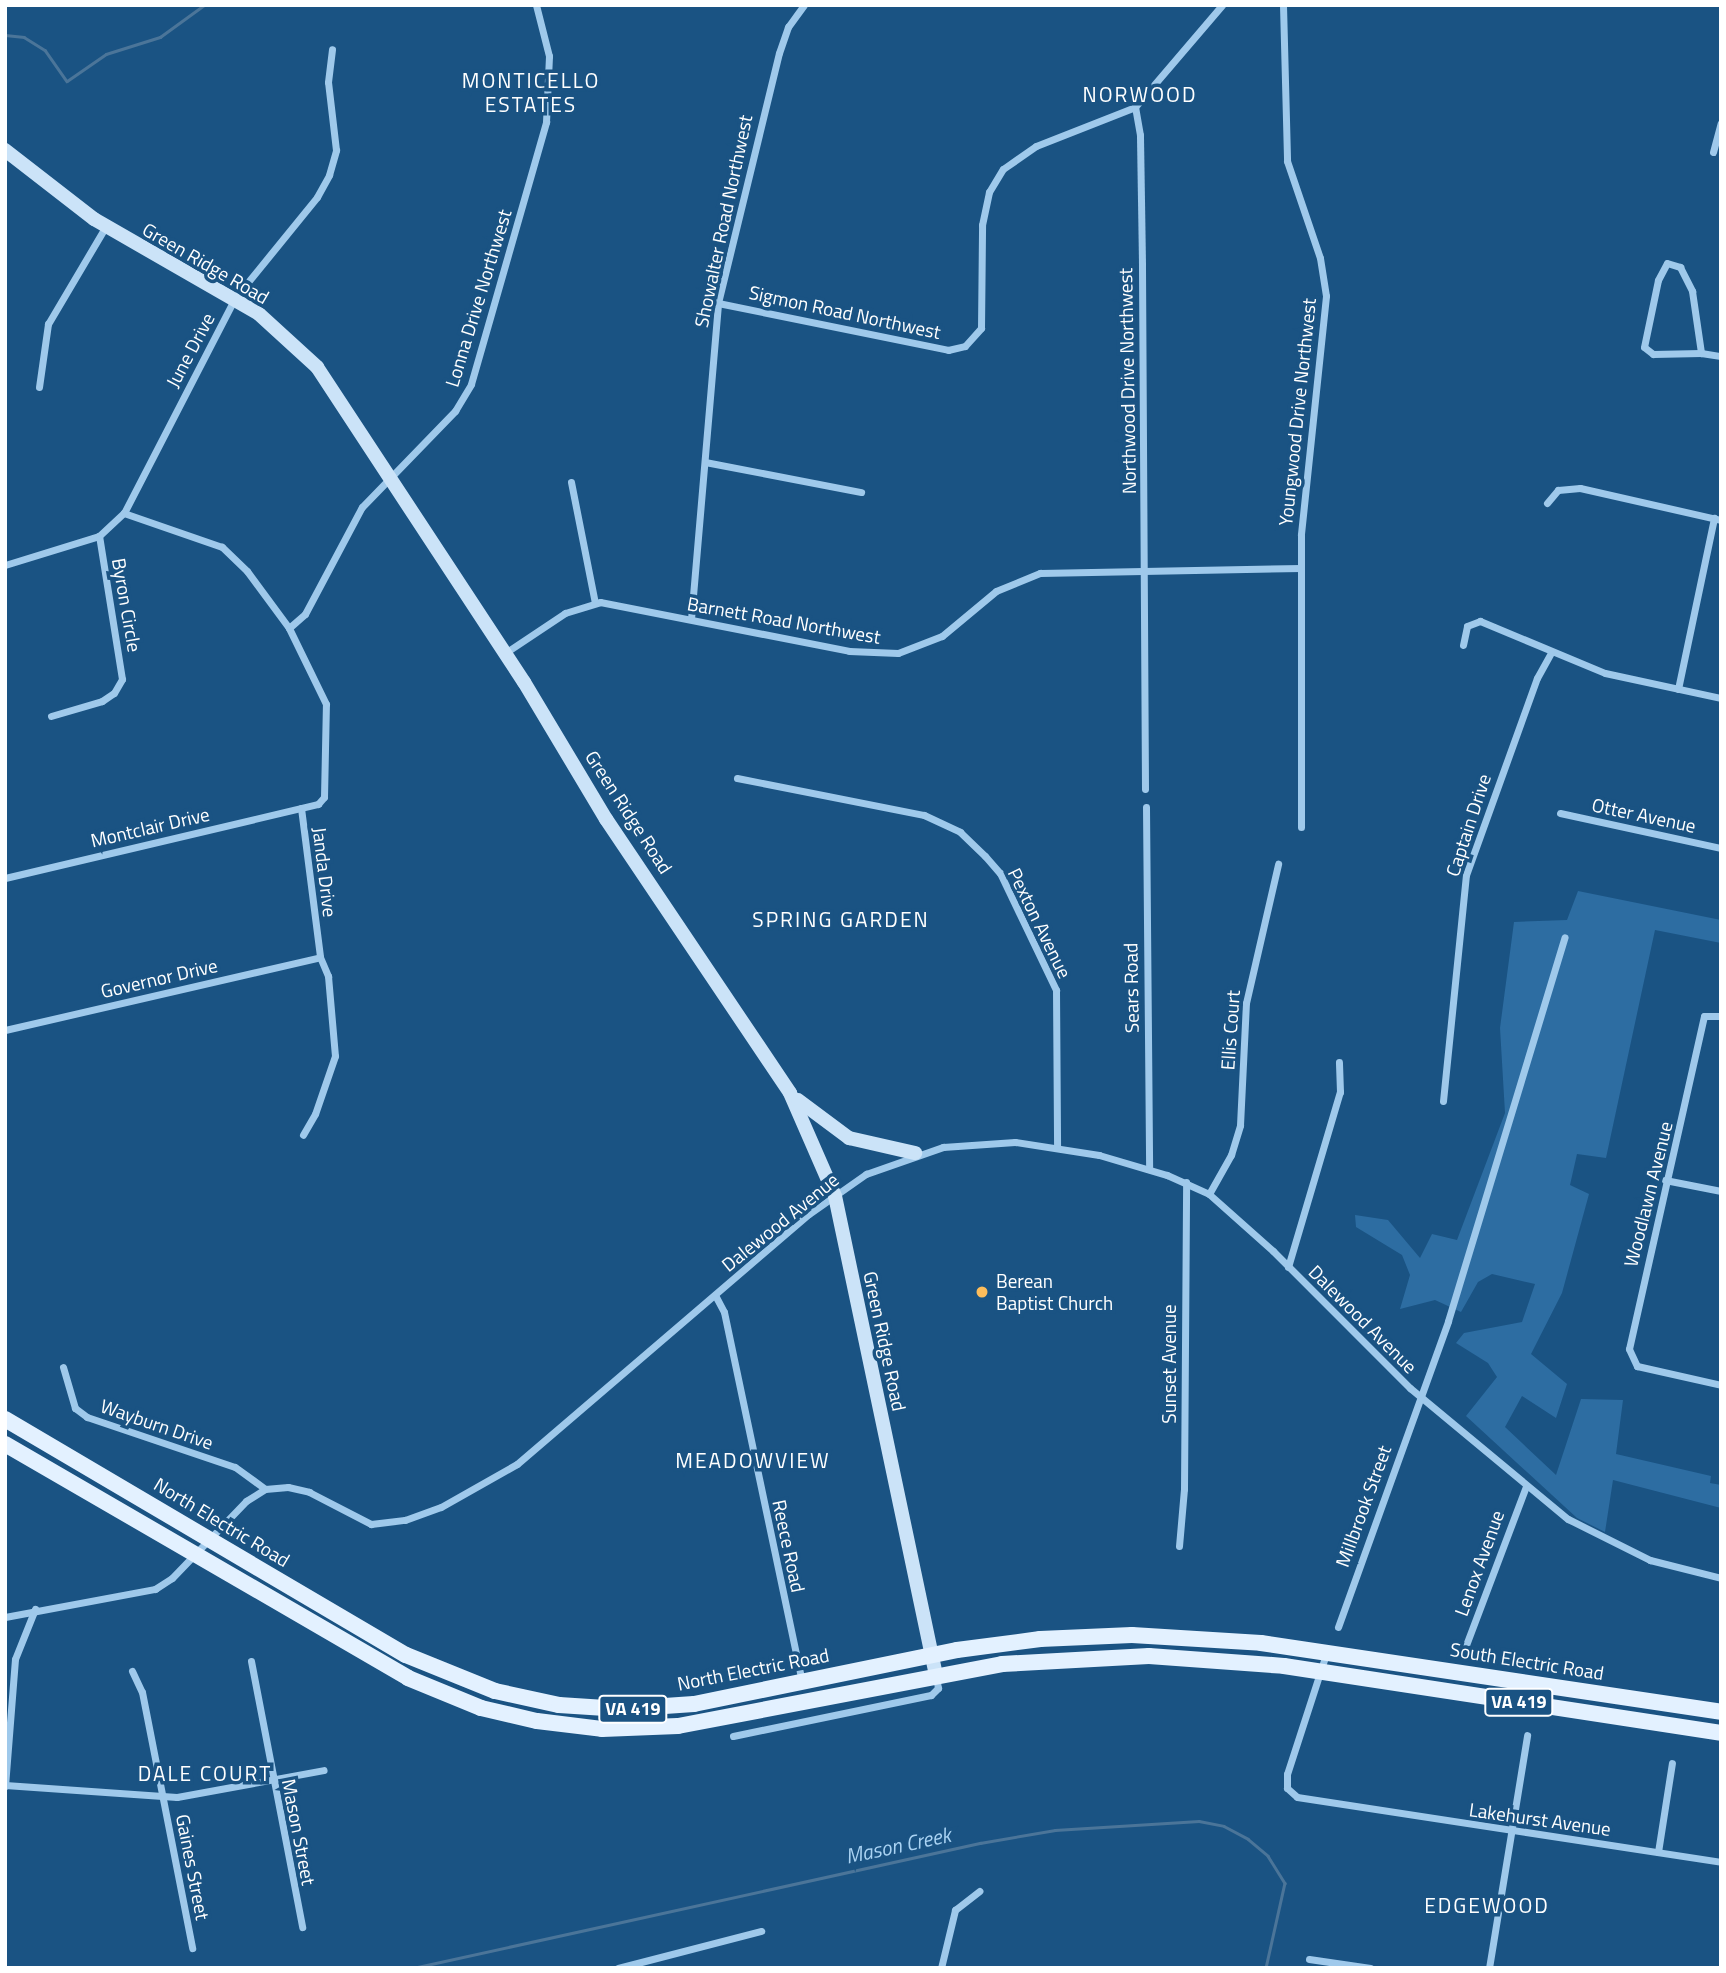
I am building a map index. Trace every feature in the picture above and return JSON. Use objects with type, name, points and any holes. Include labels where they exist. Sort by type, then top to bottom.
[{"type":"main road","name":"North Electric Road","points":[[5,1419],[405,1655],[459,1679],[523,1698],[590,1708],[659,1708],[932,1655],[1040,1639],[1132,1635],[1220,1639],[1327,1653]]},
{"type":"main road","name":"North Electric Road","points":[[5,1444],[408,1678],[508,1716],[573,1727],[637,1729],[705,1722],[936,1675],[1039,1660],[1149,1656],[1318,1671]]},
{"type":"main road","name":"South Electric Road","points":[[1327,1653],[1721,1712]]},
{"type":"main road","name":"VA 419","points":[[1318,1671],[1721,1732]]},
{"type":"street","name":"Lonna Drive Northwest","points":[[289,628],[305,614],[354,519],[455,411],[477,368],[546,121],[549,56],[536,5]]},
{"type":"street","name":"Showalter Road Northwest","points":[[691,619],[718,303],[779,53],[789,27],[804,5]]},
{"type":"street","points":[[1135,107],[1222,5]]},
{"type":"street","name":"Youngwood Drive Northwest","points":[[1283,5],[1287,161],[1320,258],[1326,296],[1303,499],[1301,827]]},
{"type":"street","name":"June Drive","points":[[5,565],[99,536],[124,513],[235,298],[317,197],[329,175],[335,150],[328,82],[332,49]]},
{"type":"street","name":"Sigmon Road Northwest","points":[[718,303],[948,350],[965,346],[981,328],[982,225],[996,179],[1023,152],[1135,107]]},
{"type":"street","name":"Northwood Drive Northwest","points":[[1135,107],[1140,148],[1145,789]]},
{"type":"street","points":[[1713,152],[1721,123]]},
{"type":"street","name":"Green Ridge Road","points":[[5,150],[106,226],[235,298],[284,334],[317,367],[505,653],[606,818],[790,1093],[835,1196],[936,1675]]},
{"type":"street","points":[[39,387],[48,324],[106,226]]},
{"type":"street","points":[[1701,354],[1692,291],[1680,267],[1667,262],[1658,280],[1644,347],[1653,355],[1721,356]]},
{"type":"street","points":[[705,462],[861,492]]},
{"type":"street","points":[[571,482],[595,603]]},
{"type":"street","points":[[1546,502],[1558,490],[1580,488],[1718,519],[1678,689]]},
{"type":"street","name":"Janda Drive","points":[[124,513],[222,547],[247,571],[289,628],[322,693],[326,713],[324,797],[301,808],[320,957],[328,976],[335,1056],[315,1114],[303,1135]]},
{"type":"street","name":"Byron Circle","points":[[51,716],[102,701],[114,693],[122,679],[99,536]]},
{"type":"street","name":"Barnett Road Northwest","points":[[505,653],[565,613],[595,603],[691,619],[849,651],[898,653],[942,636],[996,591],[1020,578],[1060,570],[1301,568]]},
{"type":"street","points":[[1463,645],[1467,626],[1480,621],[1551,653],[1605,673],[1721,698]]},
{"type":"street","name":"Captain Drive","points":[[1443,1101],[1468,865],[1537,678],[1551,653]]},
{"type":"street","name":"Pexton Avenue","points":[[737,778],[924,815],[960,832],[1000,873],[1056,990],[1057,1147]]},
{"type":"street","name":"Sears Road","points":[[1146,807],[1149,1169]]},
{"type":"street","name":"Montclair Drive","points":[[5,878],[301,808]]},
{"type":"street","name":"Otter Avenue","points":[[1560,813],[1721,848]]},
{"type":"street","name":"Ellis Court","points":[[1209,1194],[1239,1133],[1246,1003],[1278,864]]},
{"type":"street","name":"Millbrook Street","points":[[1338,1627],[1491,1184],[1565,937]]},
{"type":"street","name":"Governor Drive","points":[[5,1030],[320,957]]},
{"type":"street","name":"Woodlawn Avenue","points":[[1721,1016],[1710,1013],[1704,1016],[1679,1137],[1665,1180],[1630,1358],[1637,1366],[1721,1385]]},
{"type":"street","points":[[1288,1267],[1340,1091],[1339,1062]]},
{"type":"street","points":[[790,1093],[849,1138],[915,1153]]},
{"type":"street","name":"Dalewood Avenue","points":[[265,1489],[288,1486],[309,1492],[371,1524],[398,1522],[441,1507],[517,1464],[715,1295],[835,1196],[866,1174],[915,1153],[960,1144],[1057,1147],[1149,1169],[1186,1182],[1209,1194],[1420,1396],[1578,1525],[1624,1550],[1721,1578]]},
{"type":"street","points":[[1665,1180],[1721,1191]]},
{"type":"street","name":"Sunset Avenue","points":[[1179,1546],[1184,1489],[1186,1182]]},
{"type":"street","name":"Reece Road","points":[[715,1295],[724,1312],[802,1682]]},
{"type":"street","name":"Wayburn Drive","points":[[63,1367],[75,1408],[88,1417],[235,1468],[265,1489]]},
{"type":"street","name":"Lenox Avenue","points":[[1463,1653],[1527,1486]]},
{"type":"street","points":[[5,1617],[36,1609],[145,1593],[167,1583],[246,1500],[265,1489]]},
{"type":"street","points":[[36,1609],[15,1659],[5,1786],[163,1796],[324,1770]]},
{"type":"street","points":[[1318,1671],[1327,1653]]},
{"type":"street","name":"Mason Street","points":[[251,1661],[302,1927]]},
{"type":"street","name":"Gaines Street","points":[[132,1671],[142,1692],[192,1948]]},
{"type":"street","name":"Lakehurst Avenue","points":[[1318,1671],[1287,1774],[1287,1788],[1309,1801],[1721,1861]]},
{"type":"street","points":[[733,1737],[931,1695],[938,1688],[936,1675]]},
{"type":"street","points":[[804,1701],[808,1721]]},
{"type":"street","points":[[1489,1968],[1514,1830],[1527,1735]]},
{"type":"street","points":[[1658,1852],[1672,1763]]},
{"type":"street","points":[[941,1968],[955,1910],[979,1891]]},
{"type":"street","points":[[618,1968],[761,1931]]},
{"type":"street","points":[[1309,1959],[1370,1968]]},
{"type":"shaded area","points":[[1578,891],[1721,920],[1721,943],[1655,930],[1606,1158],[1577,1154],[1570,1185],[1589,1194],[1562,1293],[1531,1354],[1567,1384],[1556,1418],[1522,1396],[1505,1427],[1556,1475],[1581,1399],[1623,1400],[1616,1454],[1711,1476],[1710,1483],[1721,1485],[1721,1508],[1613,1480],[1605,1532],[1577,1518],[1466,1416],[1497,1377],[1488,1363],[1456,1343],[1464,1333],[1522,1322],[1535,1284],[1492,1274],[1478,1282],[1461,1312],[1435,1300],[1400,1309],[1410,1275],[1402,1255],[1356,1227],[1355,1215],[1388,1220],[1420,1258],[1432,1234],[1457,1240],[1505,1113],[1500,1028],[1514,922],[1567,920]]},
{"type":"waterway","points":[[5,35],[24,37],[45,50],[67,81],[106,54],[160,37],[204,5]]},
{"type":"waterway","name":"Mason Creek","points":[[413,1968],[980,1843],[1055,1830],[1199,1821],[1224,1826],[1248,1839],[1268,1856],[1285,1883],[1266,1968]]},
{"type":"place","name":"Berean Baptist Church","points":[[982,1292]]},
{"type":"district","name":"MONTICELLO ESTATES","points":[[531,92]]},
{"type":"district","name":"NORWOOD","points":[[1140,94]]},
{"type":"district","name":"SPRING GARDEN","points":[[841,919]]},
{"type":"district","name":"MEADOWVIEW","points":[[753,1460]]},
{"type":"district","name":"DALE COURT","points":[[205,1773]]},
{"type":"district","name":"EDGEWOOD","points":[[1487,1905]]}]
